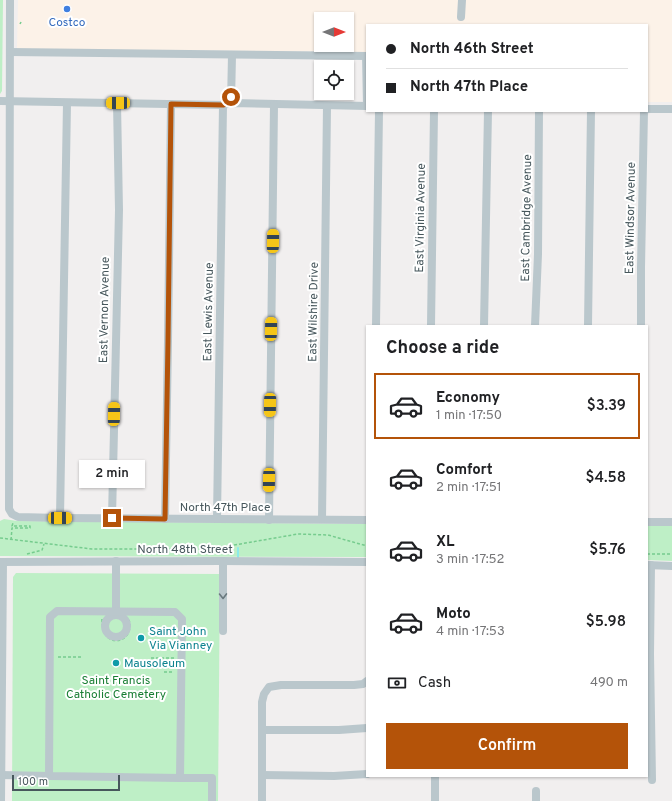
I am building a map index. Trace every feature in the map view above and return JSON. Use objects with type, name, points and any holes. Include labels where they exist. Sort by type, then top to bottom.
[{"type":"street","points":[[10,0],[9,509],[13,517]]},
{"type":"street","points":[[461,17],[462,0]]},
{"type":"street","points":[[10,52],[366,56]]},
{"type":"street","name":"East Lewis Avenue","points":[[217,519],[227,104],[232,55]]},
{"type":"street","points":[[0,101],[366,106]]},
{"type":"street","points":[[60,518],[67,103]]},
{"type":"street","name":"East Vernon Avenue","points":[[112,518],[118,218],[118,103]]},
{"type":"street","points":[[165,519],[171,104]]},
{"type":"street","points":[[269,520],[274,105]]},
{"type":"street","name":"East Wilshire Drive","points":[[322,519],[327,106]]},
{"type":"street","points":[[648,109],[672,109]]},
{"type":"street","points":[[376,325],[379,112]]},
{"type":"street","name":"East Virginia Avenue","points":[[431,325],[434,112]]},
{"type":"street","points":[[484,325],[488,112]]},
{"type":"street","name":"East Cambridge Avenue","points":[[535,325],[538,254],[539,112]]},
{"type":"street","points":[[588,325],[591,112]]},
{"type":"street","name":"East Windsor Avenue","points":[[641,325],[644,112]]},
{"type":"street","name":"North 47th Place","points":[[13,517],[366,520]]},
{"type":"street","points":[[648,522],[672,522]]},
{"type":"street","points":[[116,561],[116,613]]},
{"type":"street","points":[[223,561],[223,631]]},
{"type":"street","points":[[1,562],[1,801]]},
{"type":"street","name":"North 48th Street","points":[[1,562],[366,562]]},
{"type":"street","points":[[652,780],[649,565],[672,566]]},
{"type":"street","points":[[49,776],[50,617],[57,611],[116,613],[175,612],[182,619],[180,778]]},
{"type":"street","points":[[262,801],[262,702],[264,694],[269,687],[281,684],[354,685],[362,684],[366,682]]},
{"type":"street","points":[[262,730],[339,730],[366,728]]},
{"type":"street","points":[[262,775],[334,776],[366,774]]},
{"type":"street","points":[[1,776],[212,778],[212,801]]},
{"type":"street","points":[[435,801],[436,777]]},
{"type":"street","points":[[536,791],[536,801]]},
{"type":"path","points":[[11,540],[12,528],[30,528],[30,526],[12,526],[13,517]]},
{"type":"path","points":[[0,538],[92,549],[183,550],[217,548],[298,534],[328,535],[366,546]]},
{"type":"path","points":[[27,553],[42,550],[44,544]]},
{"type":"path","points":[[648,554],[672,554]]},
{"type":"path","points":[[102,612],[102,628],[104,634],[111,640],[115,640],[123,638],[128,633],[130,625],[129,612]]},
{"type":"path","points":[[50,657],[82,657]]},
{"type":"path","points":[[151,658],[182,658]]},
{"type":"path","points":[[164,672],[181,672]]},
{"type":"shaded area","points":[[18,0],[672,0],[672,102],[648,102],[648,24],[366,24],[366,52],[354,52],[354,12],[314,12],[314,52],[17,49]]},
{"type":"green space","points":[[0,0],[3,0],[2,91],[0,94]]},
{"type":"green space","points":[[4,519],[17,521],[366,524],[366,557],[0,556],[0,521]]},
{"type":"green space","points":[[648,525],[672,525],[672,561],[648,560]]},
{"type":"green space","name":"Saint Francis Catholic Cemetery","points":[[16,573],[220,574],[218,801],[12,801],[13,577]]},
{"type":"waterway","points":[[238,548],[238,560]]},
{"type":"place","name":"Costco","points":[[67,9]]},
{"type":"place","name":"Saint John Via Vianney","points":[[141,638]]},
{"type":"place","name":"Mausoleum","points":[[116,663]]},
{"type":"route","points":[[112,518],[165,519],[171,104],[223,105],[231,103],[231,97]]}]
